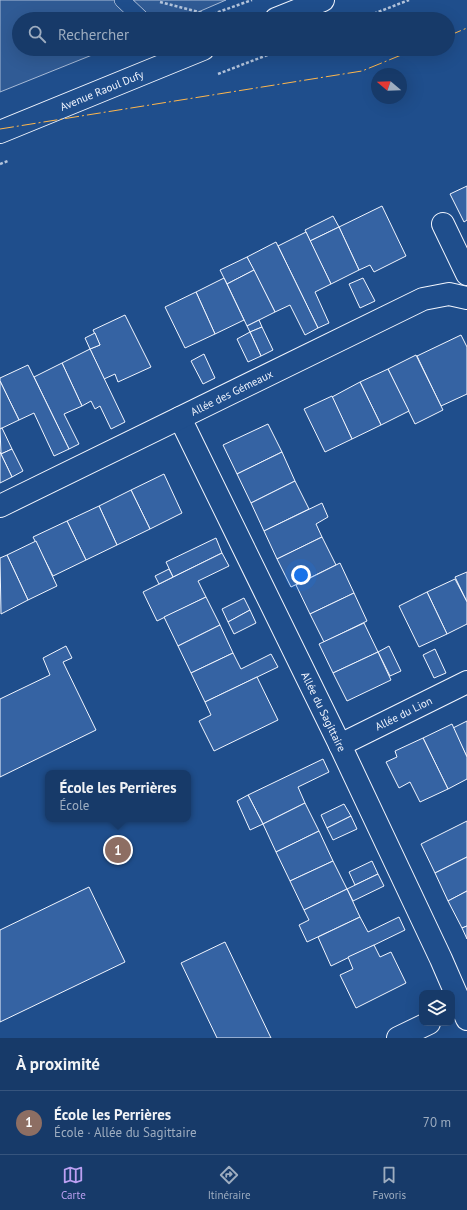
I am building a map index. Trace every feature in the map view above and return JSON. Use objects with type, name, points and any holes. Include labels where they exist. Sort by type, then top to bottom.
[{"type":"street","points":[[293,12],[323,0]]},
{"type":"street","name":"Avenue Raoul Dufy","points":[[0,132],[186,56]]},
{"type":"street","points":[[443,224],[467,274]]},
{"type":"street","name":"Allée des Gémeaux","points":[[0,506],[423,299],[449,294],[467,298]]},
{"type":"street","name":"Allée du Sagittaire","points":[[180,418],[340,745],[441,959],[460,1013]]},
{"type":"street","name":"Allée du Lion","points":[[340,745],[467,682]]},
{"type":"street","points":[[398,1038],[424,1026]]},
{"type":"lane","points":[[122,0],[135,12]]},
{"type":"path","points":[[154,0],[199,12]]},
{"type":"path","points":[[218,12],[252,0]]},
{"type":"path","points":[[378,12],[409,0]]},
{"type":"shaded area","points":[[0,0],[226,0],[198,12],[12,12],[12,56],[90,56],[0,92]]},
{"type":"building","points":[[467,186],[467,220],[464,222],[450,194]]},
{"type":"building","points":[[382,206],[406,256],[374,272],[370,265],[359,270],[339,227]]},
{"type":"building","points":[[333,216],[339,227],[310,241],[305,230]]},
{"type":"building","points":[[339,227],[359,270],[331,284],[310,241]]},
{"type":"building","points":[[306,232],[331,284],[315,292],[329,323],[318,328],[278,246]]},
{"type":"building","points":[[276,242],[318,328],[305,335],[290,305],[275,312],[247,257]]},
{"type":"building","points":[[247,257],[254,270],[227,284],[220,270]]},
{"type":"building","points":[[254,270],[275,312],[247,326],[227,284]]},
{"type":"building","points":[[224,278],[244,320],[215,334],[196,292]]},
{"type":"building","points":[[363,278],[375,301],[360,308],[349,284]]},
{"type":"building","points":[[196,292],[215,334],[185,348],[165,307]]},
{"type":"building","points":[[125,315],[151,367],[118,382],[115,374],[104,379],[90,349],[100,345],[93,330]]},
{"type":"building","points":[[259,320],[262,327],[250,332],[247,326]]},
{"type":"building","points":[[262,327],[273,350],[261,356],[250,332]]},
{"type":"building","points":[[250,332],[261,356],[248,362],[237,339]]},
{"type":"building","points":[[95,333],[100,345],[90,349],[85,338]]},
{"type":"building","points":[[461,335],[467,347],[467,394],[441,406],[417,356]]},
{"type":"building","points":[[90,349],[125,422],[111,429],[100,406],[95,409],[91,401],[82,406],[62,363]]},
{"type":"building","points":[[204,354],[215,378],[203,384],[191,361]]},
{"type":"building","points":[[416,355],[443,410],[415,424],[388,369]]},
{"type":"building","points":[[62,363],[82,406],[64,414],[79,444],[69,449],[34,377]]},
{"type":"building","points":[[28,365],[69,449],[54,456],[34,413],[19,420],[0,381],[0,378]]},
{"type":"building","points":[[388,369],[409,411],[381,425],[360,382]]},
{"type":"building","points":[[0,381],[19,420],[0,429]]},
{"type":"building","points":[[360,382],[381,425],[352,439],[332,397]]},
{"type":"building","points":[[332,396],[352,439],[325,452],[304,409]]},
{"type":"building","points":[[268,424],[282,452],[237,474],[223,445]]},
{"type":"building","points":[[2,428],[12,449],[1,454],[0,429]]},
{"type":"building","points":[[12,449],[23,471],[12,477],[1,454]]},
{"type":"building","points":[[0,452],[12,477],[0,483]]},
{"type":"building","points":[[282,452],[295,481],[251,503],[237,474]]},
{"type":"building","points":[[164,474],[182,513],[150,529],[131,490]]},
{"type":"building","points":[[295,481],[309,509],[264,531],[251,503]]},
{"type":"building","points":[[131,490],[150,529],[117,545],[99,506]]},
{"type":"building","points":[[322,503],[328,517],[316,524],[322,537],[277,559],[264,531]]},
{"type":"building","points":[[99,506],[117,545],[86,560],[67,521]]},
{"type":"building","points":[[67,521],[86,560],[53,576],[33,537]]},
{"type":"building","points":[[322,537],[336,565],[291,587],[277,559]]},
{"type":"building","points":[[216,538],[222,553],[173,577],[166,562]]},
{"type":"building","points":[[36,541],[57,586],[28,600],[7,555]]},
{"type":"building","points":[[222,553],[229,566],[198,581],[206,597],[157,621],[143,592]]},
{"type":"building","points":[[7,555],[28,600],[1,614],[0,558]]},
{"type":"building","points":[[340,563],[354,593],[310,614],[296,585]]},
{"type":"building","points":[[169,569],[173,577],[159,584],[155,576]]},
{"type":"building","points":[[467,572],[467,602],[455,577]]},
{"type":"building","points":[[455,579],[467,602],[467,624],[447,634],[427,592]]},
{"type":"building","points":[[427,592],[447,634],[419,647],[399,606]]},
{"type":"building","points":[[354,593],[367,621],[324,642],[310,614]]},
{"type":"building","points":[[206,597],[220,625],[178,646],[164,617]]},
{"type":"building","points":[[244,598],[250,610],[228,622],[222,609]]},
{"type":"building","points":[[250,610],[256,623],[234,634],[228,622]]},
{"type":"building","points":[[364,623],[378,652],[333,673],[319,644]]},
{"type":"building","points":[[220,625],[233,653],[191,673],[178,646]]},
{"type":"building","points":[[66,646],[72,658],[63,662],[96,730],[0,777],[0,699],[50,675],[43,658]]},
{"type":"building","points":[[389,646],[401,671],[390,676],[378,652]]},
{"type":"building","points":[[435,649],[446,673],[434,678],[423,655]]},
{"type":"building","points":[[378,652],[391,680],[347,701],[333,673]]},
{"type":"building","points":[[233,653],[241,669],[271,654],[278,667],[205,702],[191,673]]},
{"type":"building","points":[[257,677],[278,720],[214,751],[199,721],[211,715],[205,702]]},
{"type":"building","points":[[467,721],[467,757],[453,728]]},
{"type":"building","points":[[452,724],[467,757],[467,779],[448,789],[423,738]]},
{"type":"building","points":[[423,738],[448,789],[420,802],[410,782],[399,788],[386,762],[397,757],[395,751]]},
{"type":"building","points":[[323,759],[329,772],[298,787],[305,803],[263,824],[248,795]]},
{"type":"building","points":[[248,795],[263,824],[250,830],[237,801]]},
{"type":"building","points":[[305,803],[319,831],[276,852],[263,824]]},
{"type":"building","points":[[344,804],[351,816],[327,828],[321,815]]},
{"type":"building","points":[[351,816],[357,829],[333,840],[327,828]]},
{"type":"building","points":[[467,821],[467,857],[435,873],[421,844]]},
{"type":"building","points":[[319,831],[333,861],[290,881],[276,852]]},
{"type":"building","points":[[467,857],[467,891],[448,901],[435,873]]},
{"type":"building","points":[[333,861],[347,889],[304,910],[290,881]]},
{"type":"building","points":[[372,861],[378,874],[355,885],[349,872]]},
{"type":"building","points":[[378,874],[384,886],[353,901],[347,889]]},
{"type":"building","points":[[89,887],[125,962],[0,1022],[0,930]]},
{"type":"building","points":[[347,889],[360,917],[307,942],[299,925],[309,920],[304,910]]},
{"type":"building","points":[[467,891],[467,926],[462,928],[448,901]]},
{"type":"building","points":[[360,917],[368,932],[399,917],[405,930],[331,966],[318,937]]},
{"type":"building","points":[[467,926],[467,939],[462,928]]},
{"type":"building","points":[[225,942],[271,1038],[217,1038],[181,963]]},
{"type":"building","points":[[374,945],[380,957],[391,952],[406,983],[356,1008],[340,975],[353,969],[348,957]]},
{"type":"power","points":[[455,33],[467,28]]},
{"type":"power","points":[[0,129],[362,71],[399,56]]},
{"type":"place","name":"École les Perrières","points":[[118,850]]}]
